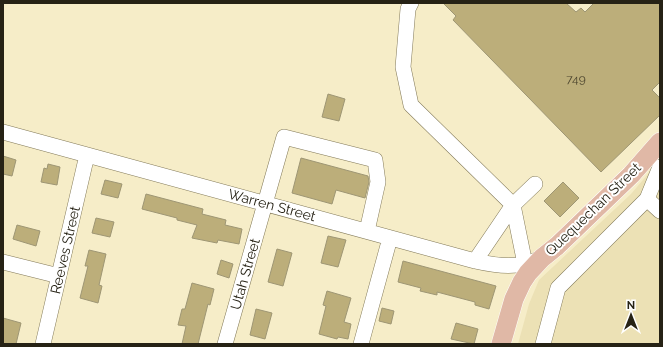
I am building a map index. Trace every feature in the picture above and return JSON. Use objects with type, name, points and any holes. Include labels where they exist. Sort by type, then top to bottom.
[{"type":"main road","name":"Quequechan Street","points":[[501,344],[518,290],[534,261],[557,246],[631,175],[660,142]]},
{"type":"street","points":[[411,3],[408,10],[403,68],[411,106],[514,205],[534,261]]},
{"type":"street","name":"Warren Street","points":[[3,132],[475,260],[501,265],[534,261]]},
{"type":"street","name":"Utah Street","points":[[225,344],[284,138],[375,160],[378,182],[367,231]]},
{"type":"street","name":"Reeves Street","points":[[43,344],[87,155]]},
{"type":"street","points":[[543,344],[558,288],[647,199],[660,167]]},
{"type":"street","points":[[475,260],[514,205],[535,184]]},
{"type":"street","points":[[647,199],[660,212]]},
{"type":"street","points":[[361,344],[390,238]]},
{"type":"street","points":[[3,262],[59,276]]},
{"type":"shaded area","points":[[660,160],[660,344],[518,344],[529,304],[539,280],[631,194]]},
{"type":"building","points":[[443,3],[566,3],[576,12],[581,8],[585,12],[594,3],[660,3],[660,82],[652,90],[660,98],[660,115],[601,172],[453,20],[456,16]]},
{"type":"building","points":[[328,94],[345,99],[339,121],[322,117]]},
{"type":"building","points":[[3,156],[16,160],[12,176],[3,174]]},
{"type":"building","points":[[301,158],[368,176],[369,182],[365,198],[336,190],[332,204],[292,193]]},
{"type":"building","points":[[48,164],[60,167],[57,185],[41,182],[44,168],[47,169]]},
{"type":"building","points":[[105,180],[122,184],[118,198],[101,194]]},
{"type":"building","points":[[563,182],[579,198],[560,217],[544,201]]},
{"type":"building","points":[[146,194],[203,209],[202,214],[226,220],[225,225],[242,229],[239,244],[218,240],[217,243],[192,238],[197,225],[142,209]]},
{"type":"building","points":[[96,218],[114,222],[110,237],[92,233]]},
{"type":"building","points":[[17,225],[40,231],[36,246],[13,239]]},
{"type":"building","points":[[328,236],[346,240],[338,267],[321,263]]},
{"type":"building","points":[[277,249],[292,253],[283,286],[268,282]]},
{"type":"building","points":[[89,250],[106,254],[99,285],[102,286],[98,303],[80,298],[88,266],[85,266]]},
{"type":"building","points":[[221,260],[233,264],[229,278],[217,274]]},
{"type":"building","points":[[403,261],[496,286],[489,309],[475,305],[475,302],[437,292],[437,295],[420,291],[421,288],[398,282]]},
{"type":"building","points":[[192,283],[214,289],[210,305],[208,304],[198,344],[182,344],[186,326],[178,325],[182,309],[185,309]]},
{"type":"building","points":[[327,291],[351,298],[344,322],[351,324],[348,339],[338,337],[337,339],[319,334],[326,306],[323,305]]},
{"type":"building","points":[[382,308],[394,311],[391,324],[379,321]]},
{"type":"building","points":[[256,309],[272,313],[265,339],[250,335]]},
{"type":"building","points":[[3,318],[21,323],[16,344],[3,344]]},
{"type":"building","points":[[456,323],[478,329],[474,344],[451,339]]}]
